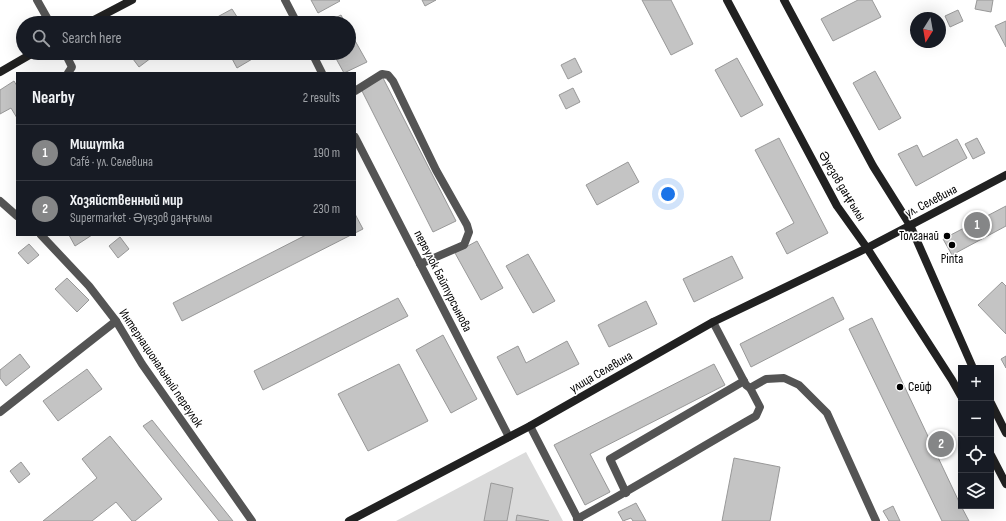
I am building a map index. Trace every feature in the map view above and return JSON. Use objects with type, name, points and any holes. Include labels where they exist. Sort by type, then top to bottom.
[{"type":"main road","points":[[101,16],[132,0]]},
{"type":"main road","name":"Әуезов даңғылы","points":[[727,0],[836,206],[867,248],[958,391]]},
{"type":"main road","points":[[784,0],[873,166],[910,225],[972,365]]},
{"type":"main road","points":[[0,72],[21,60]]},
{"type":"main road","name":"ул. Селевина","points":[[867,248],[1006,175]]},
{"type":"main road","name":"улица Селевина","points":[[349,521],[510,437],[713,322],[867,248]]},
{"type":"main road","points":[[994,409],[1006,433]]},
{"type":"main road","points":[[994,460],[1006,484]]},
{"type":"street","points":[[36,0],[46,16]]},
{"type":"street","points":[[285,0],[293,16]]},
{"type":"street","points":[[68,60],[72,67],[69,72]]},
{"type":"street","points":[[316,60],[322,72]]},
{"type":"street","points":[[356,90],[382,74],[388,75],[393,81],[436,170],[467,225],[469,232],[464,245],[420,264]]},
{"type":"street","name":"переулок Байтурсынова","points":[[356,139],[510,437]]},
{"type":"street","points":[[0,201],[16,215]]},
{"type":"street","name":"Интернациональный переулок","points":[[42,236],[89,286],[116,321],[142,364],[252,521]]},
{"type":"street","points":[[0,412],[116,321]]},
{"type":"street","points":[[530,426],[578,520],[756,416],[760,408],[713,322]]},
{"type":"street","points":[[750,388],[766,379],[784,378],[798,385],[827,413],[876,521]]},
{"type":"street","points":[[626,492],[610,459],[744,381]]},
{"type":"shaded area","points":[[526,452],[563,521],[396,521]]},
{"type":"building","points":[[311,0],[339,0],[340,1],[318,13]]},
{"type":"building","points":[[422,0],[436,0],[425,6]]},
{"type":"building","points":[[642,0],[671,0],[693,44],[671,55]]},
{"type":"building","points":[[858,0],[872,0],[881,17],[833,41],[821,19]]},
{"type":"building","points":[[977,0],[993,0],[991,12],[975,9]]},
{"type":"building","points":[[232,9],[236,16],[219,16]]},
{"type":"building","points":[[958,10],[963,21],[950,27],[946,16]]},
{"type":"building","points":[[1006,21],[1006,47],[995,26]]},
{"type":"building","points":[[356,42],[367,62],[343,72],[337,60],[356,60]]},
{"type":"building","points":[[575,58],[582,72],[568,79],[561,65]]},
{"type":"building","points":[[737,58],[763,105],[741,117],[715,70]]},
{"type":"building","points":[[134,60],[148,60],[139,67]]},
{"type":"building","points":[[233,60],[251,60],[237,68]]},
{"type":"building","points":[[875,71],[901,118],[879,130],[853,83]]},
{"type":"building","points":[[383,78],[456,221],[433,232],[361,89]]},
{"type":"building","points":[[14,81],[16,84],[16,116],[11,108],[0,114],[0,90]]},
{"type":"building","points":[[573,88],[580,102],[566,109],[559,95]]},
{"type":"building","points":[[779,138],[828,233],[787,254],[776,233],[794,223],[755,150]]},
{"type":"building","points":[[977,138],[985,153],[973,159],[965,144]]},
{"type":"building","points":[[957,139],[967,158],[916,186],[898,154],[917,145],[923,157]]},
{"type":"building","points":[[628,162],[639,182],[597,205],[586,185]]},
{"type":"building","points":[[1006,206],[1006,226],[952,255],[943,239]]},
{"type":"building","points":[[356,216],[363,229],[356,232]]},
{"type":"building","points":[[70,236],[90,236],[75,246]]},
{"type":"building","points":[[304,236],[349,236],[182,321],[173,303]]},
{"type":"building","points":[[120,237],[129,249],[118,258],[109,246]]},
{"type":"building","points":[[477,241],[503,288],[481,300],[455,253]]},
{"type":"building","points":[[29,244],[39,255],[28,264],[18,253]]},
{"type":"building","points":[[528,254],[555,301],[533,313],[506,266]]},
{"type":"building","points":[[732,256],[743,278],[694,302],[683,279]]},
{"type":"building","points":[[67,278],[89,300],[77,312],[55,289]]},
{"type":"building","points":[[1002,282],[1006,286],[1006,334],[978,305]]},
{"type":"building","points":[[833,297],[844,319],[751,367],[740,344]]},
{"type":"building","points":[[398,298],[408,316],[263,390],[254,371]]},
{"type":"building","points":[[646,301],[657,324],[609,347],[598,325]]},
{"type":"building","points":[[872,318],[958,500],[958,509],[963,509],[969,521],[942,521],[849,329]]},
{"type":"building","points":[[443,335],[477,399],[451,413],[416,350]]},
{"type":"building","points":[[567,341],[579,364],[517,395],[497,357],[518,346],[526,363]]},
{"type":"building","points":[[20,354],[30,367],[6,386],[0,378],[0,370]]},
{"type":"building","points":[[1006,356],[1006,368],[1001,359]]},
{"type":"building","points":[[399,364],[428,421],[368,451],[338,394]]},
{"type":"building","points":[[714,364],[725,385],[590,454],[610,492],[585,505],[554,445]]},
{"type":"building","points":[[87,369],[102,389],[58,421],[43,401]]},
{"type":"building","points":[[152,420],[233,521],[219,521],[143,426]]},
{"type":"building","points":[[110,436],[162,499],[135,521],[132,521],[116,502],[92,521],[43,521],[97,478],[82,459]]},
{"type":"building","points":[[734,458],[780,467],[770,521],[722,521]]},
{"type":"building","points":[[21,462],[30,474],[19,483],[10,471]]},
{"type":"building","points":[[491,483],[513,488],[507,521],[484,521]]},
{"type":"building","points":[[636,503],[646,521],[633,521],[631,518],[623,521],[618,512]]},
{"type":"building","points":[[893,506],[900,521],[889,521],[883,511]]},
{"type":"building","points":[[517,515],[549,521],[516,521]]},
{"type":"place","name":"Мишутка","points":[[977,225]]},
{"type":"place","name":"Толганай","points":[[947,236]]},
{"type":"place","name":"Pinta","points":[[952,245]]},
{"type":"place","name":"Сейф","points":[[900,387]]},
{"type":"place","name":"Хозяйственный мир","points":[[941,444]]}]
